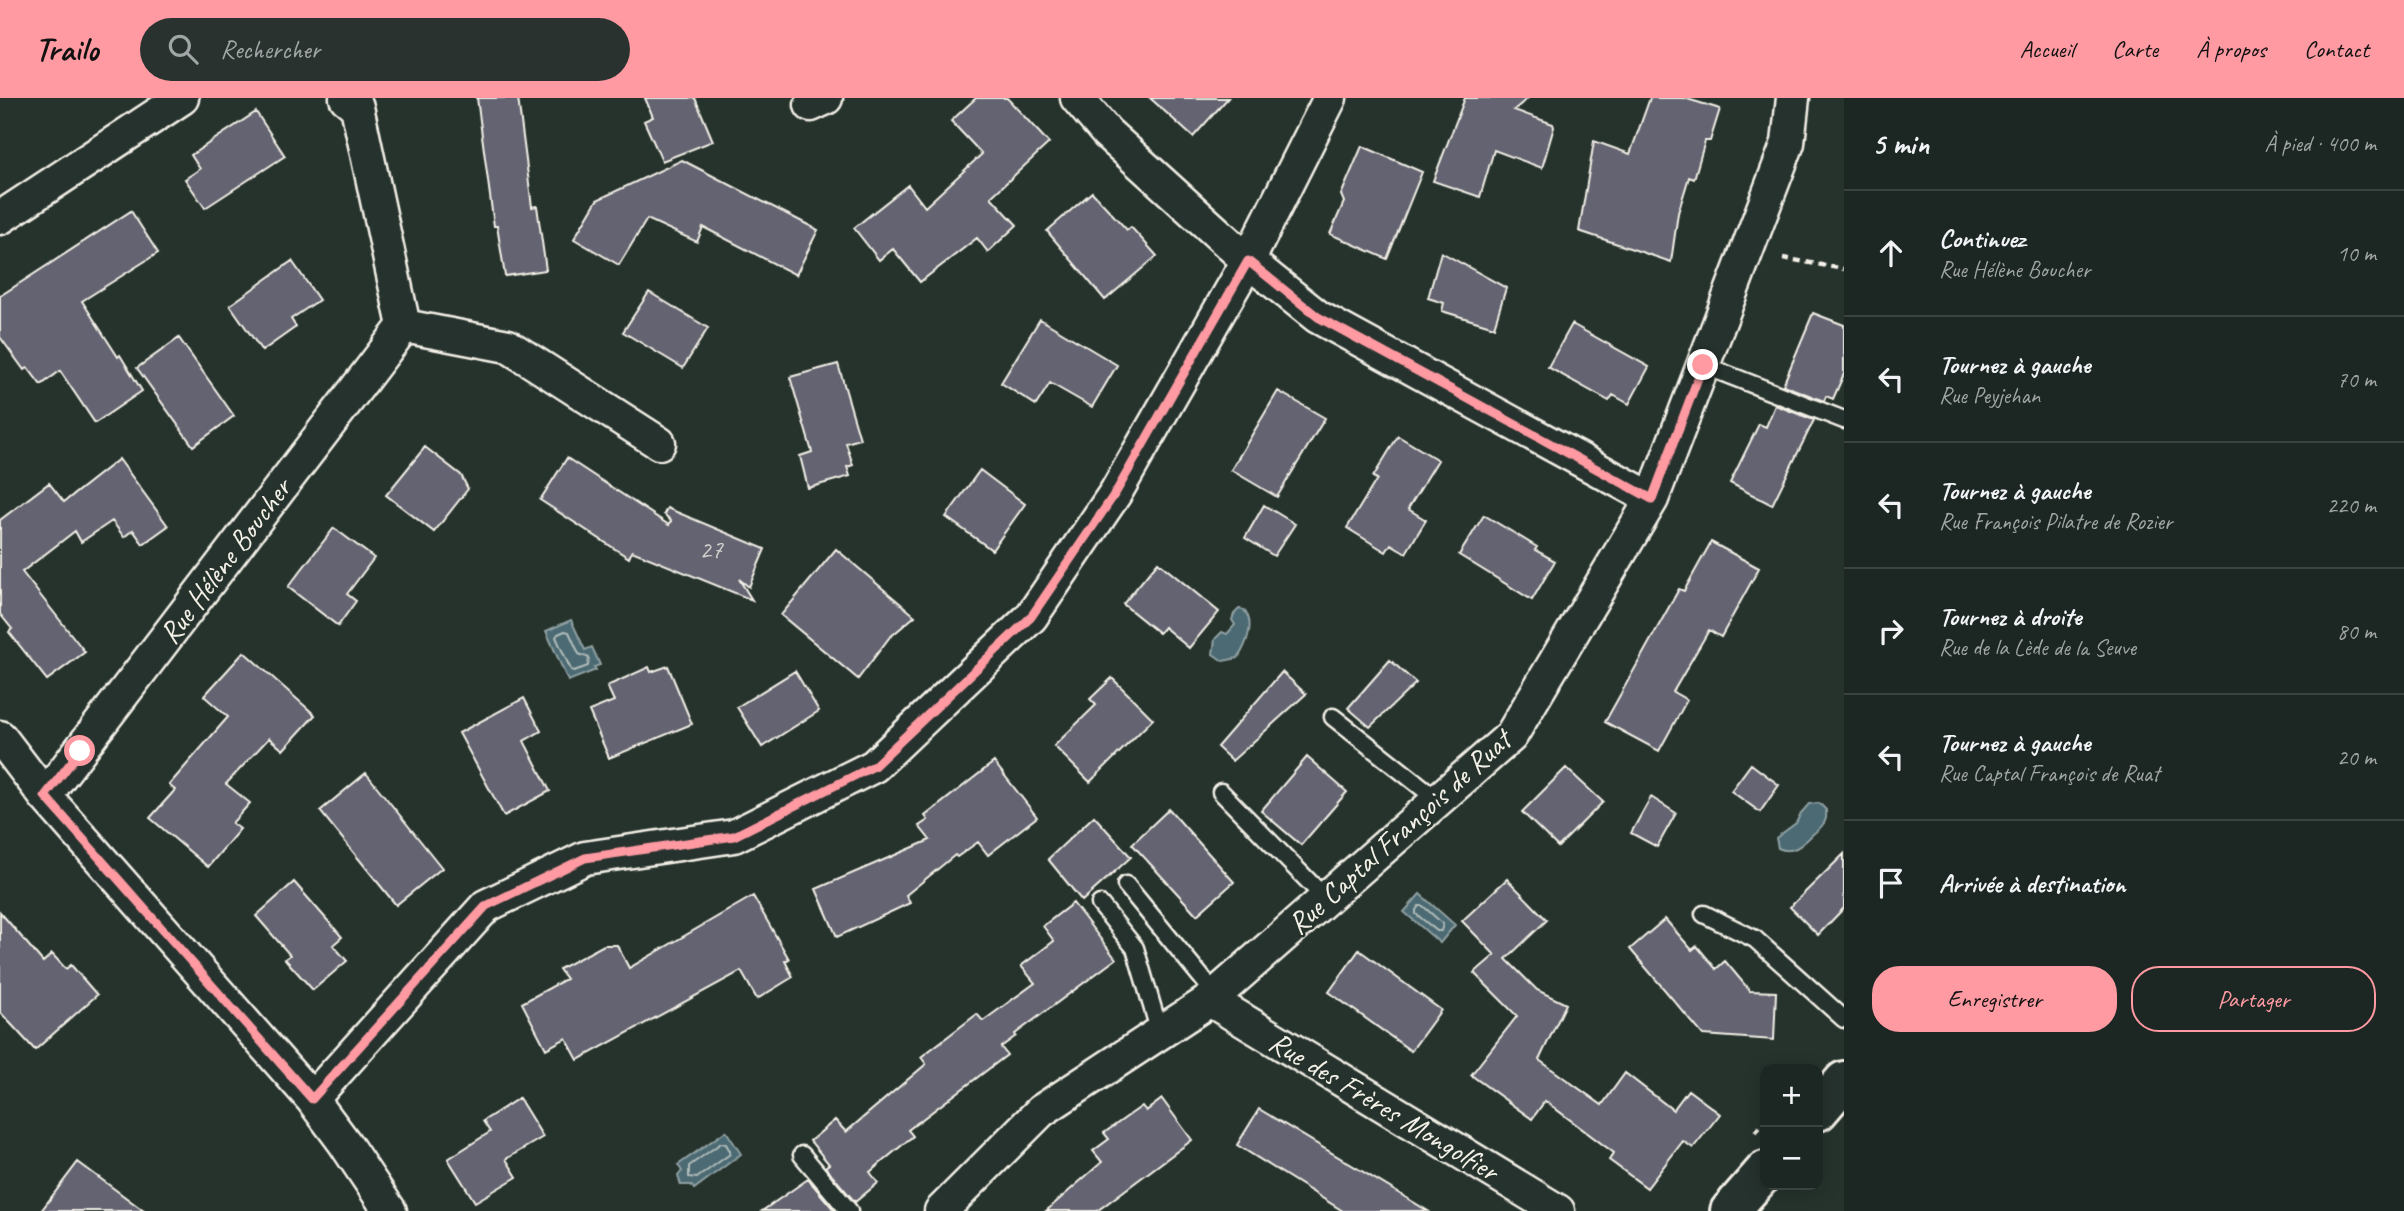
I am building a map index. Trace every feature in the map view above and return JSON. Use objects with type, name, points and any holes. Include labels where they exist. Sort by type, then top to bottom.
[{"type":"street","points":[[0,218],[182,98]]},
{"type":"street","points":[[346,98],[357,107],[404,326],[508,346],[659,443]]},
{"type":"street","points":[[1077,98],[1107,133],[1248,261],[1318,317],[1652,499]]},
{"type":"street","points":[[312,1099],[486,906],[585,858],[734,836],[874,766],[1031,617],[1116,492],[1248,261],[1330,98]]},
{"type":"street","name":"Rue Captal François de Ruat","points":[[940,1211],[1041,1111],[1213,998],[1511,736],[1652,499],[1788,143],[1793,98]]},
{"type":"street","name":"Rue Hélène Boucher","points":[[45,796],[404,326]]},
{"type":"street","points":[[0,737],[45,796],[312,1099],[390,1211]]},
{"type":"street","name":"Rue des Frères Mongolfier","points":[[1213,998],[1558,1211]]},
{"type":"street","points":[[1823,1105],[1844,1081]]},
{"type":"street","points":[[1730,1211],[1760,1177]]},
{"type":"lane","points":[[1703,365],[1844,420]]},
{"type":"lane","points":[[1333,717],[1438,800]]},
{"type":"lane","points":[[1221,792],[1326,899]]},
{"type":"lane","points":[[1126,885],[1213,998]]},
{"type":"lane","points":[[1100,904],[1135,948],[1160,1033]]},
{"type":"lane","points":[[1704,914],[1755,939],[1844,1019]]},
{"type":"lane","points":[[802,1154],[849,1211]]},
{"type":"path","points":[[1746,251],[1844,269]]},
{"type":"water","points":[[1239,609],[1248,615],[1247,641],[1238,658],[1223,661],[1213,654],[1215,639],[1222,632],[1227,634],[1235,625],[1232,620]]},
{"type":"water","points":[[571,620],[585,650],[592,647],[600,665],[594,667],[596,670],[568,681],[546,631]]},
{"type":"water","points":[[1819,803],[1826,810],[1826,818],[1821,827],[1793,849],[1778,848],[1776,838],[1796,823],[1809,804]]},
{"type":"water","points":[[1420,894],[1455,925],[1440,943],[1404,912]]},
{"type":"water","points":[[726,1131],[741,1154],[694,1189],[691,1185],[681,1185],[678,1176],[682,1171],[678,1165]]},
{"type":"building","points":[[477,98],[518,98],[532,207],[537,206],[546,270],[505,276],[497,226],[494,226]]},
{"type":"building","points":[[645,98],[695,98],[713,141],[662,161],[644,121],[653,117]]},
{"type":"building","points":[[976,98],[1007,98],[1049,143],[991,197],[1017,225],[988,252],[977,238],[920,282],[893,249],[879,260],[854,228],[908,185],[925,207],[982,154],[951,121]]},
{"type":"building","points":[[1150,98],[1228,98],[1193,137]]},
{"type":"building","points":[[1465,98],[1528,98],[1514,110],[1553,124],[1554,127],[1542,168],[1494,150],[1480,197],[1433,181]]},
{"type":"building","points":[[1650,98],[1684,98],[1720,109],[1710,141],[1705,141],[1694,179],[1689,177],[1678,213],[1671,262],[1579,231],[1594,141],[1630,154]]},
{"type":"building","points":[[256,112],[285,156],[205,208],[185,179],[200,169],[191,155]]},
{"type":"building","points":[[1362,146],[1422,172],[1387,259],[1330,234],[1344,202],[1341,195]]},
{"type":"building","points":[[682,160],[818,230],[796,275],[703,227],[697,242],[647,219],[619,265],[574,239],[597,200]]},
{"type":"building","points":[[1092,192],[1127,230],[1131,227],[1157,256],[1105,300],[1047,231]]},
{"type":"building","points":[[131,211],[158,253],[82,301],[142,391],[95,423],[60,371],[41,385],[28,368],[24,370],[0,337],[0,296]]},
{"type":"building","points":[[1441,252],[1506,288],[1494,327],[1442,311],[1444,303],[1428,298]]},
{"type":"building","points":[[292,261],[319,300],[291,319],[296,327],[262,351],[230,305]]},
{"type":"building","points":[[649,292],[708,328],[683,368],[623,332]]},
{"type":"building","points":[[1813,313],[1844,325],[1844,374],[1833,399],[1826,396],[1824,401],[1783,385]]},
{"type":"building","points":[[1040,319],[1117,365],[1092,407],[1050,383],[1036,405],[1001,383]]},
{"type":"building","points":[[1572,324],[1649,367],[1629,404],[1613,395],[1609,401],[1548,367]]},
{"type":"building","points":[[179,338],[234,416],[193,446],[137,368]]},
{"type":"building","points":[[838,364],[860,439],[846,443],[853,465],[847,467],[850,476],[808,488],[800,456],[812,452],[790,377]]},
{"type":"building","points":[[1278,391],[1325,418],[1277,497],[1231,470]]},
{"type":"building","points":[[1775,405],[1814,420],[1772,505],[1730,483],[1759,424],[1766,427]]},
{"type":"building","points":[[1398,436],[1438,460],[1408,509],[1426,520],[1406,553],[1391,544],[1386,552],[1347,528],[1377,479],[1373,477]]},
{"type":"building","points":[[425,447],[461,475],[468,489],[434,532],[386,495]]},
{"type":"building","points":[[567,458],[669,525],[671,521],[664,514],[667,508],[765,549],[749,587],[739,579],[752,600],[632,551],[629,558],[540,500]]},
{"type":"building","points":[[119,459],[168,526],[143,544],[133,530],[124,537],[112,521],[81,542],[75,531],[22,572],[85,652],[47,680],[9,632],[12,629],[0,614],[0,520],[49,483],[64,502]]},
{"type":"building","points":[[980,470],[1025,504],[992,550],[946,517]]},
{"type":"building","points":[[1264,505],[1295,524],[1274,556],[1245,538]]},
{"type":"building","points":[[1484,515],[1555,561],[1532,600],[1459,555]]},
{"type":"building","points":[[334,528],[374,558],[347,594],[356,601],[338,626],[288,587]]},
{"type":"building","points":[[1711,542],[1759,568],[1721,637],[1709,630],[1673,692],[1687,700],[1659,751],[1605,722],[1679,589],[1684,591]]},
{"type":"building","points":[[836,549],[915,616],[889,638],[858,679],[781,615]]},
{"type":"building","points":[[1158,562],[1219,612],[1189,648],[1164,627],[1159,633],[1123,604]]},
{"type":"building","points":[[244,652],[315,715],[283,750],[269,738],[226,784],[250,803],[232,823],[240,829],[208,867],[150,818],[175,790],[169,785],[228,717],[204,696]]},
{"type":"building","points":[[1390,660],[1416,683],[1370,727],[1348,708]]},
{"type":"building","points":[[668,666],[692,724],[609,758],[589,711],[614,701],[607,686],[649,667],[651,672]]},
{"type":"building","points":[[795,671],[819,711],[762,747],[737,707]]},
{"type":"building","points":[[1282,672],[1306,694],[1232,761],[1217,747]]},
{"type":"building","points":[[1112,678],[1153,719],[1090,782],[1054,746],[1096,705],[1090,699]]},
{"type":"building","points":[[524,698],[541,731],[524,741],[550,791],[504,816],[459,733]]},
{"type":"building","points":[[1307,757],[1347,792],[1301,845],[1261,811]]},
{"type":"building","points":[[994,762],[1037,817],[988,855],[978,842],[957,857],[955,855],[906,895],[910,903],[837,937],[816,889],[930,840],[919,826],[928,820],[925,816]]},
{"type":"building","points":[[1751,764],[1779,785],[1760,812],[1731,791]]},
{"type":"building","points":[[1566,768],[1603,802],[1558,847],[1522,812]]},
{"type":"building","points":[[366,773],[442,868],[396,905],[320,811]]},
{"type":"building","points":[[1651,797],[1676,813],[1657,847],[1631,833]]},
{"type":"building","points":[[1169,809],[1234,882],[1197,915],[1132,844]]},
{"type":"building","points":[[1094,816],[1131,857],[1082,901],[1048,859]]},
{"type":"building","points":[[1844,854],[1844,908],[1818,935],[1790,907]]},
{"type":"building","points":[[1507,879],[1547,920],[1506,959],[1537,990],[1566,1004],[1539,1060],[1602,1105],[1625,1073],[1673,1110],[1688,1090],[1720,1114],[1693,1148],[1683,1141],[1647,1188],[1609,1160],[1614,1153],[1545,1101],[1532,1119],[1471,1075],[1517,1016],[1474,973],[1495,955],[1462,921]]},
{"type":"building","points":[[294,882],[342,937],[333,945],[347,961],[313,990],[285,959],[290,955],[256,916]]},
{"type":"building","points":[[753,896],[789,959],[785,961],[793,977],[757,999],[741,971],[578,1060],[566,1038],[546,1049],[522,1003],[566,979],[559,969],[604,945],[617,945],[629,968]]},
{"type":"building","points":[[1073,903],[1116,959],[1015,1034],[1016,1036],[1001,1047],[1007,1055],[908,1130],[913,1136],[870,1172],[878,1183],[855,1202],[825,1167],[829,1164],[810,1141],[835,1120],[846,1132],[926,1064],[921,1057],[977,1014],[983,1021],[1035,983],[1021,966],[1054,941],[1043,926]]},
{"type":"building","points":[[0,912],[43,962],[52,954],[66,969],[71,965],[97,995],[35,1050],[0,1012]]},
{"type":"building","points":[[1665,919],[1692,950],[1697,946],[1716,969],[1725,961],[1750,991],[1776,992],[1774,1040],[1703,1035],[1630,949]]},
{"type":"building","points":[[1359,950],[1441,1010],[1411,1051],[1329,992]]},
{"type":"building","points":[[519,1098],[543,1137],[506,1159],[517,1177],[475,1202],[448,1159],[490,1132],[483,1121]]},
{"type":"building","points":[[1162,1099],[1192,1140],[1097,1211],[1046,1211],[1102,1162],[1093,1151],[1109,1139],[1104,1133],[1142,1106],[1146,1111]]},
{"type":"building","points":[[1259,1109],[1428,1211],[1343,1211],[1237,1145]]},
{"type":"building","points":[[78,1162],[144,1211],[41,1211]]},
{"type":"building","points":[[808,1179],[835,1211],[762,1211]]},
{"type":"route","points":[[80,751],[45,796],[312,1099],[486,906],[585,858],[734,836],[874,766],[1031,617],[1116,492],[1248,261],[1318,317],[1652,499],[1703,365]]}]
